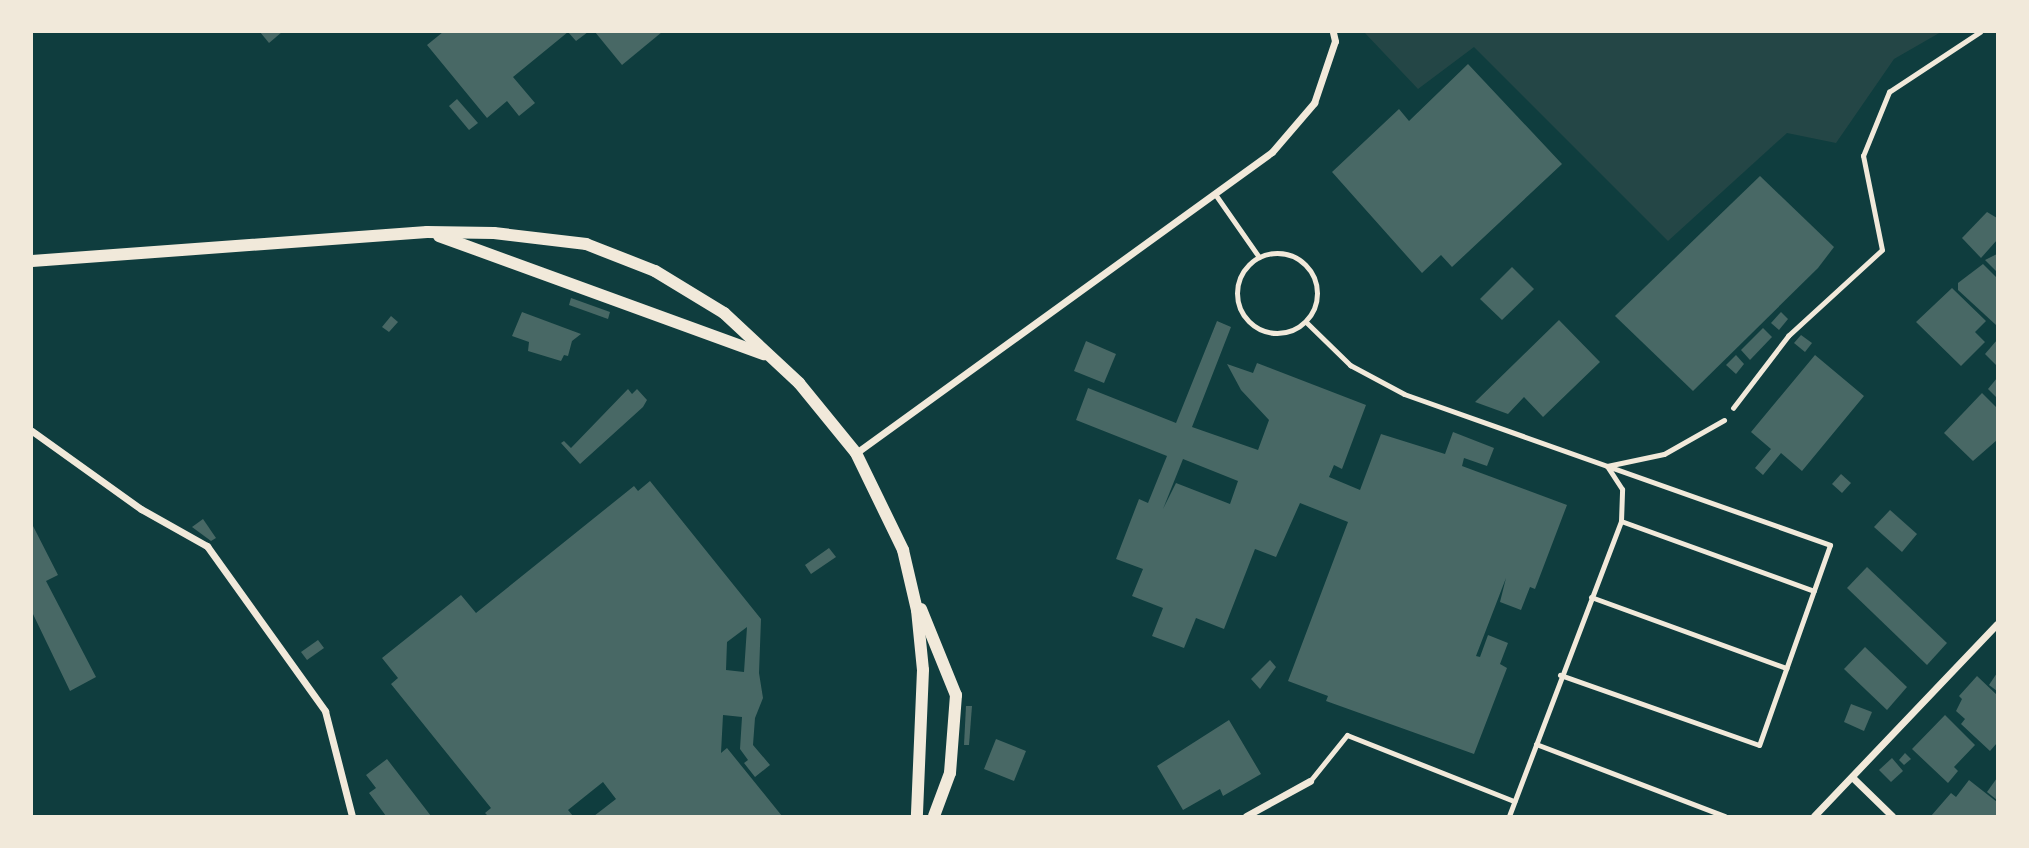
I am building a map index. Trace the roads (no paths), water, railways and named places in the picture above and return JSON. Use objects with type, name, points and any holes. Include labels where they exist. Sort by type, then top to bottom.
[{"type":"street","points":[[856,453],[1272,152],[1314,103],[1335,41],[1333,32]]},
{"type":"street","points":[[428,232],[774,359]]},
{"type":"street","points":[[32,261],[428,232],[506,234],[586,244],[666,278],[724,313],[774,359],[856,453],[903,550],[911,582],[923,670],[917,817]]},
{"type":"street","points":[[32,431],[141,509],[207,546],[325,711],[352,817]]},
{"type":"street","points":[[911,582],[956,695],[950,773],[934,817]]},
{"type":"street","points":[[1814,817],[1997,624]]},
{"type":"street","points":[[1852,777],[1892,817]]},
{"type":"street","points":[[1246,817],[1310,780]]},
{"type":"lane","points":[[1215,194],[1259,257]]},
{"type":"lane","points":[[1286,254],[1310,269],[1317,286],[1316,305],[1306,322],[1289,332],[1269,333],[1252,324],[1240,308],[1237,288],[1244,270],[1259,257],[1286,254]]},
{"type":"lane","points":[[1306,322],[1350,365],[1404,394],[1830,545],[1759,745],[1560,675]]},
{"type":"lane","points":[[1607,466],[1664,454],[1724,419]]},
{"type":"lane","points":[[1509,817],[1560,675],[1621,521],[1622,489],[1607,466]]},
{"type":"lane","points":[[1621,521],[1814,591]]},
{"type":"lane","points":[[1591,597],[1786,668]]},
{"type":"lane","points":[[1310,780],[1348,736],[1514,801]]},
{"type":"lane","points":[[1536,744],[1725,817]]}]
